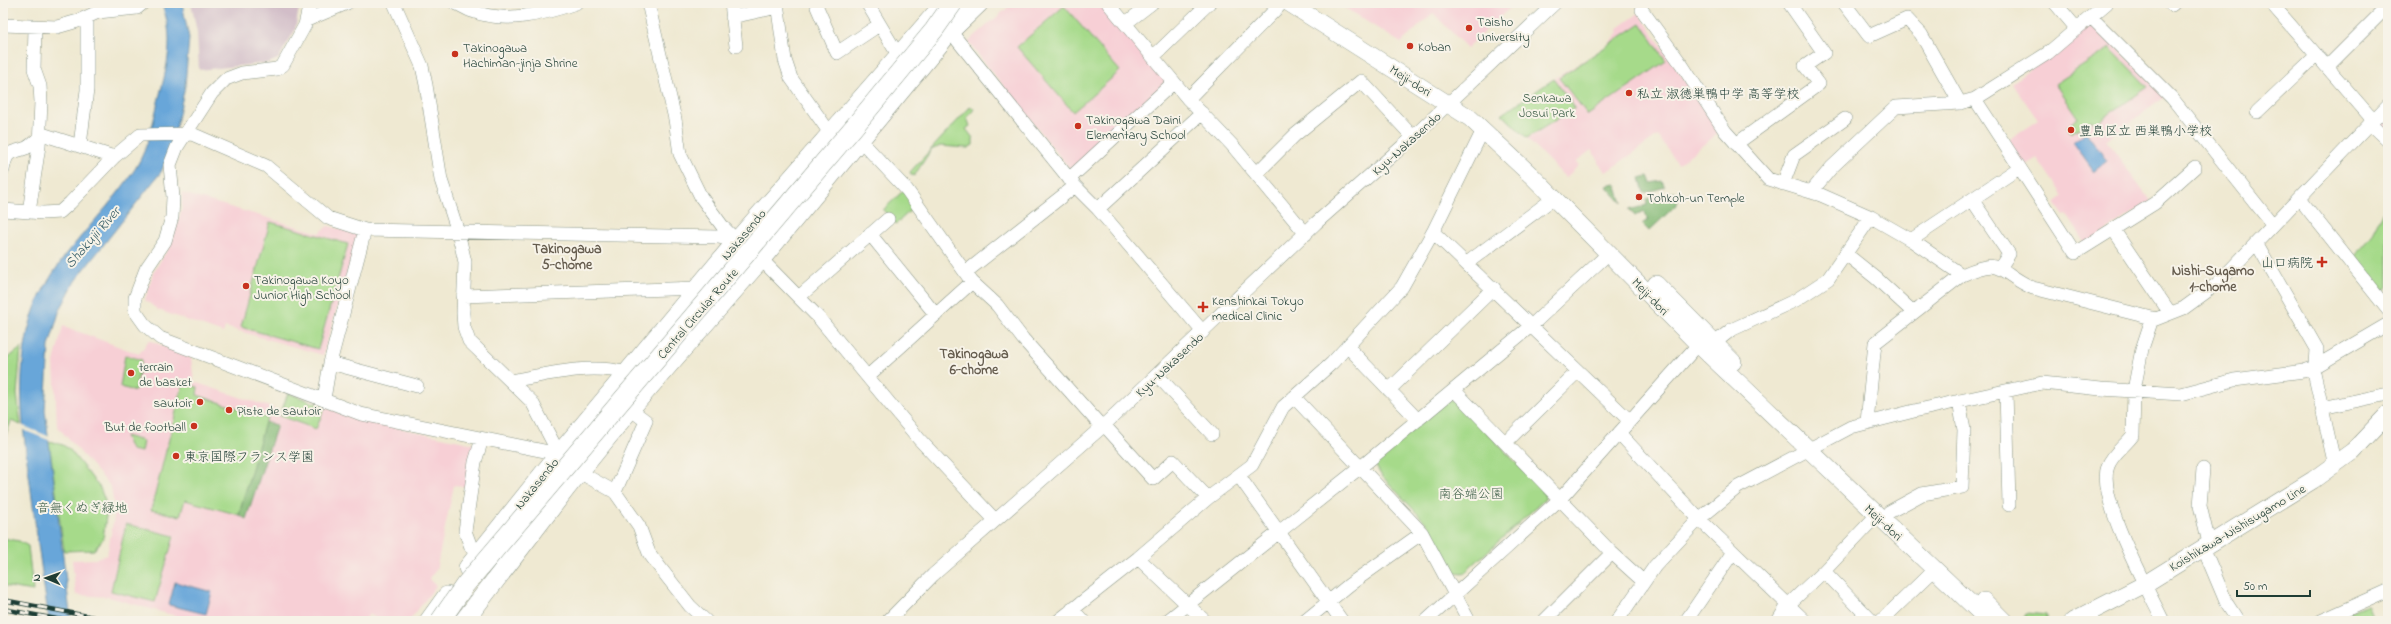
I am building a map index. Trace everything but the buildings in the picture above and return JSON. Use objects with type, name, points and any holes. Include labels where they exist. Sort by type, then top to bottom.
[{"type":"highway","name":"Nakasendo","points":[[429,621],[478,556],[559,454],[737,241],[945,3]]},
{"type":"highway","name":"Central Circular Route","points":[[440,621],[470,579],[858,122],[934,30],[953,3]]},
{"type":"highway","name":"Central Circular Route","points":[[447,621],[469,589],[575,460],[859,126],[936,32],[956,3]]},
{"type":"highway","name":"Nakasendo","points":[[464,621],[579,472],[630,409],[761,259],[950,31],[979,3]]},
{"type":"highway","points":[[447,621],[473,589],[519,538],[554,504]]},
{"type":"main road","name":"Meiji-dori","points":[[1289,3],[1452,100],[1490,120],[1706,343]]},
{"type":"main road","name":"Meiji-dori","points":[[1308,3],[1452,100],[1554,198],[1608,253],[1706,343],[1813,447],[1883,513],[2004,621]]},
{"type":"main road","name":"Koishikawa-Nishisugamo Line","points":[[2073,621],[2145,584],[2335,466],[2371,434],[2388,414]]},
{"type":"main road","name":"Meiji-dori","points":[[1883,513],[1935,569],[1986,620]]},
{"type":"street","points":[[3,25],[57,27],[111,9],[137,8],[143,3]]},
{"type":"street","points":[[310,3],[307,20],[283,65],[276,69],[236,75],[226,79],[212,93],[182,134],[170,165],[173,197],[172,217],[165,241],[146,269],[135,298],[135,312],[145,325],[160,338],[361,414],[559,454]]},
{"type":"street","points":[[307,20],[347,3]]},
{"type":"street","points":[[394,3],[422,66],[441,180],[458,232],[465,262],[464,327],[469,341],[532,402],[559,454],[579,472],[615,492],[639,526],[649,552],[690,606],[706,621]]},
{"type":"street","points":[[462,4],[470,11],[504,17],[519,9],[532,16],[576,3]]},
{"type":"street","points":[[648,3],[675,119],[680,154],[702,197],[723,227],[737,241]]},
{"type":"street","points":[[731,3],[736,46]]},
{"type":"street","points":[[866,3],[898,55]]},
{"type":"street","points":[[1108,3],[1188,99],[1202,112],[1256,173],[1306,234]]},
{"type":"street","points":[[1126,24],[1152,3]]},
{"type":"street","points":[[1153,57],[1209,3]]},
{"type":"street","points":[[1188,99],[1282,3]]},
{"type":"street","name":"Kyu-Nakasendo","points":[[888,621],[932,575],[1103,426],[1306,234],[1413,137],[1555,3]]},
{"type":"street","points":[[1736,144],[1819,84],[1805,66],[1824,53],[1789,3]]},
{"type":"street","points":[[1844,3],[1869,36],[1907,19],[1921,34],[1960,103]]},
{"type":"street","points":[[2055,3],[2077,29]]},
{"type":"street","points":[[1811,192],[1832,168],[1896,107],[1960,103],[1975,99],[2048,53],[2107,3]]},
{"type":"street","points":[[2170,3],[2172,5],[2174,3]]},
{"type":"street","points":[[2271,3],[2317,55],[2388,141]]},
{"type":"street","points":[[732,17],[778,5],[785,60],[791,78],[830,133]]},
{"type":"street","points":[[2327,67],[2388,6]]},
{"type":"street","points":[[817,7],[837,53],[879,25]]},
{"type":"street","points":[[1642,10],[1736,144],[1768,179],[1811,192],[1871,217],[1912,240],[1962,275]]},
{"type":"street","points":[[80,145],[87,90],[87,17]]},
{"type":"street","points":[[2091,17],[2172,98],[2273,225]]},
{"type":"street","points":[[29,212],[40,136],[42,102],[40,86],[34,69],[35,27]]},
{"type":"street","points":[[950,31],[1072,183],[1098,209],[1203,332]]},
{"type":"street","points":[[2257,112],[2317,55]]},
{"type":"street","points":[[1256,173],[1296,135],[1360,80],[1413,137]]},
{"type":"street","points":[[868,376],[936,315],[969,277],[1072,183],[1174,82]]},
{"type":"street","points":[[1975,99],[2075,253],[2155,203],[2195,167]]},
{"type":"street","points":[[1867,422],[1875,343],[1912,312],[1962,275],[1984,266],[1994,265],[2019,282],[2033,288],[2152,319],[2184,308],[2217,284],[2388,105]]},
{"type":"street","points":[[1098,209],[1202,112]]},
{"type":"street","points":[[1783,184],[1794,155],[1845,119]]},
{"type":"street","points":[[1058,621],[1138,558],[1208,498],[1252,465],[1283,407],[1347,346],[1402,287],[1433,232],[1483,130]]},
{"type":"street","points":[[3,210],[60,212],[70,204],[114,157],[131,142],[145,134],[192,134],[266,166],[328,218],[366,230],[718,237],[737,241]]},
{"type":"street","points":[[3,170],[5,159],[12,151],[26,148],[40,136],[44,135],[80,145],[114,157]]},
{"type":"street","points":[[860,140],[907,190],[969,277],[997,305],[1022,339],[1153,479],[1173,461],[1208,498]]},
{"type":"street","points":[[1912,240],[1973,201],[2019,168]]},
{"type":"street","points":[[1467,263],[1554,198]]},
{"type":"street","points":[[2299,198],[2388,310]]},
{"type":"street","points":[[1973,201],[2009,254],[2000,268]]},
{"type":"street","points":[[1426,621],[1561,498],[1629,420],[1706,343],[1748,320],[1796,300],[1833,274],[1871,217]]},
{"type":"street","points":[[800,296],[888,219]]},
{"type":"street","points":[[2113,229],[2170,313]]},
{"type":"street","points":[[324,399],[330,363],[366,230]]},
{"type":"street","points":[[1433,232],[1494,288],[1629,420]]},
{"type":"street","points":[[870,234],[936,315]]},
{"type":"street","points":[[2256,244],[2317,349],[2315,367],[2322,408],[2335,466]]},
{"type":"street","points":[[1167,621],[1361,467],[1532,325],[1608,253]]},
{"type":"street","points":[[1846,254],[1876,278],[1912,312]]},
{"type":"street","points":[[761,259],[800,296],[919,439],[995,520]]},
{"type":"street","points":[[464,296],[698,288]]},
{"type":"street","points":[[1389,390],[1494,288]]},
{"type":"street","points":[[2152,319],[2142,349],[2134,390],[2133,435],[2111,460],[2106,474],[2110,506],[2163,621]]},
{"type":"street","points":[[1617,621],[1655,566],[1699,519],[1738,487],[1851,428],[1867,422],[2042,383],[2101,389],[2181,394],[2234,380],[2315,367],[2388,324]]},
{"type":"street","points":[[1347,346],[1418,420]]},
{"type":"street","points":[[330,363],[417,386]]},
{"type":"street","points":[[511,381],[572,371],[612,369],[627,373]]},
{"type":"street","points":[[1506,442],[1578,371]]},
{"type":"street","points":[[1157,375],[1212,434]]},
{"type":"street","points":[[1454,390],[1561,498],[1612,553],[1644,582]]},
{"type":"street","points":[[2006,391],[2009,505]]},
{"type":"street","points":[[2322,408],[2388,394]]},
{"type":"street","points":[[1294,397],[1422,533],[1469,621]]},
{"type":"street","points":[[1778,621],[1788,605],[1883,513],[1922,494],[1962,486],[1964,430],[1959,401]]},
{"type":"street","points":[[615,492],[646,421],[630,409]]},
{"type":"street","points":[[1619,433],[1699,519],[1805,621]]},
{"type":"street","points":[[478,556],[471,547],[465,531],[475,462],[482,439]]},
{"type":"street","points":[[2203,469],[2200,506],[2206,545],[2227,604],[2238,621]]},
{"type":"street","points":[[1239,476],[1342,621]]},
{"type":"street","points":[[1305,621],[1328,601],[1422,533]]},
{"type":"street","points":[[1686,621],[1733,552]]},
{"type":"street","points":[[1544,621],[1612,553]]},
{"type":"street","points":[[1138,558],[1189,604],[1205,621]]},
{"type":"street","points":[[1881,621],[1935,569]]},
{"type":"street","points":[[1824,571],[1872,621]]},
{"type":"street","points":[[2321,621],[2388,591]]},
{"type":"street","points":[[1072,609],[1083,621]]},
{"type":"shaded area","points":[[191,3],[300,3],[295,30],[278,59],[268,63],[199,70],[197,32]]},
{"type":"shaded area","name":"Takinogawa Daini Elementary School","points":[[1013,3],[1104,3],[1167,77],[1166,84],[1074,170],[1070,169],[968,42]]},
{"type":"shaded area","name":"Taisho University","points":[[1337,3],[1515,3],[1467,48],[1433,13],[1401,43]]},
{"type":"shaded area","name":"私立 淑徳巣鴨中学 高等学校","points":[[1639,13],[1720,132],[1678,164],[1658,136],[1606,172],[1598,163],[1599,160],[1591,150],[1576,162],[1579,165],[1566,178],[1527,139],[1575,108],[1554,79],[1607,46],[1619,32],[1617,29]]},
{"type":"shaded area","name":"豊島区立 西巣鴨小学校","points":[[2092,22],[2165,97],[2106,140],[2151,201],[2086,244],[2067,215],[2064,216],[2055,203],[2063,196],[2037,158],[2023,167],[2006,141],[2038,120],[2012,83]]},
{"type":"shaded area","points":[[2388,115],[2388,137],[2377,127]]},
{"type":"shaded area","name":"Takinogawa Koyo Junior High School","points":[[182,193],[319,233],[328,226],[359,234],[323,355],[225,327],[223,333],[158,310],[145,300],[153,273],[168,249],[182,209]]},
{"type":"shaded area","points":[[63,326],[139,354],[149,340],[191,358],[194,382],[273,408],[282,413],[281,417],[316,429],[325,407],[361,420],[474,444],[469,487],[454,485],[436,570],[429,579],[436,586],[409,621],[381,621],[369,614],[365,621],[193,621],[109,597],[76,595],[72,560],[95,559],[107,555],[115,512],[111,487],[57,426],[54,362]]},
{"type":"green space","points":[[1064,6],[1120,71],[1073,112],[1017,47]]},
{"type":"green space","points":[[1641,23],[1666,61],[1588,115],[1559,78]]},
{"type":"green space","points":[[2110,48],[2148,87],[2095,124],[2092,120],[2071,133],[2067,126],[2078,118],[2055,84]]},
{"type":"green space","name":"Senkawa Josui Park","points":[[1554,79],[1575,108],[1527,138],[1502,114]]},
{"type":"green space","points":[[971,106],[974,109],[967,118],[970,126],[966,129],[973,138],[973,145],[968,148],[940,146],[931,150],[914,176],[911,174],[910,172]]},
{"type":"green space","points":[[1648,176],[1651,183],[1662,181],[1665,187],[1644,193],[1640,178]]},
{"type":"green space","points":[[1616,184],[1622,203],[1606,186]]},
{"type":"green space","points":[[904,190],[916,205],[896,224],[883,210]]},
{"type":"green space","points":[[1675,192],[1678,200],[1675,206],[1649,231],[1642,224],[1649,219],[1643,211],[1635,216],[1629,210],[1647,205],[1646,199]]},
{"type":"green space","points":[[2384,210],[2388,212],[2388,287],[2383,291],[2355,255],[2371,236]]},
{"type":"green space","points":[[270,222],[348,244],[318,349],[241,327]]},
{"type":"green space","points":[[21,348],[17,394],[21,425],[11,421],[6,435],[3,435],[3,362]]},
{"type":"green space","name":"terrain de basket","points":[[125,355],[142,360],[135,391],[120,387]]},
{"type":"green space","points":[[183,384],[198,387],[197,395],[267,418],[239,515],[185,500],[180,516],[151,510]]},
{"type":"green space","points":[[288,393],[325,407],[316,429],[280,416]]},
{"type":"green space","name":"南谷端公園","points":[[1448,400],[1456,400],[1545,493],[1545,499],[1463,574],[1454,573],[1430,527],[1381,475],[1374,463]]},
{"type":"green space","points":[[265,422],[277,425],[246,519],[239,515]]},
{"type":"green space","points":[[125,436],[143,441],[141,452],[131,450]]},
{"type":"green space","name":"音無くぬぎ緑地","points":[[49,441],[63,445],[70,450],[100,488],[105,501],[106,516],[103,539],[94,550],[64,551]]},
{"type":"green space","points":[[126,524],[174,536],[155,602],[111,591]]},
{"type":"green space","points":[[3,538],[19,541],[28,546],[33,591],[3,586]]},
{"type":"green space","points":[[2367,605],[2374,621],[2346,621],[2342,616]]},
{"type":"green space","points":[[2026,613],[2047,615],[2047,620],[2035,621],[2024,617]]},
{"type":"water","name":"Shakujii River","points":[[161,3],[182,3],[189,38],[185,86],[172,147],[161,172],[75,281],[59,312],[49,346],[45,410],[71,621],[49,621],[23,425],[22,370],[24,351],[28,331],[36,306],[46,284],[74,245],[121,189],[135,169],[148,141],[164,79],[168,57],[168,25]]},
{"type":"water","points":[[2086,132],[2107,161],[2094,171],[2073,142]]},
{"type":"water","points":[[175,582],[212,592],[206,614],[169,605]]},
{"type":"pier","points":[[21,425],[50,437],[51,441],[21,429]]},
{"type":"railway","points":[[3,600],[114,621]]},
{"type":"railway","points":[[3,609],[67,621]]},
{"type":"place","name":"Taisho University","points":[[1469,28]]},
{"type":"place","name":"Koban","points":[[1410,46]]},
{"type":"place","name":"Takinogawa Hachiman-jinja Shrine","points":[[455,54]]},
{"type":"place","name":"私立 淑徳巣鴨中学 高等学校","points":[[1629,93]]},
{"type":"place","name":"Takinogawa Daini Elementary School","points":[[1078,126]]},
{"type":"place","name":"豊島区立 西巣鴨小学校","points":[[2071,130]]},
{"type":"place","name":"Tohkoh-un Temple","points":[[1639,197]]},
{"type":"place","name":"山口病院","points":[[2322,262]]},
{"type":"place","name":"Takinogawa Koyo Junior High School","points":[[246,286]]},
{"type":"place","name":"Kenshinkai Tokyo medical Clinic","points":[[1203,307]]},
{"type":"place","name":"terrain de basket","points":[[131,373]]},
{"type":"place","name":"sautoir","points":[[200,402]]},
{"type":"place","name":"Piste de sautoir","points":[[229,410]]},
{"type":"place","name":"But de football","points":[[194,426]]},
{"type":"place","name":"東京国際フランス学園","points":[[176,456]]},
{"type":"district","name":"Takinogawa 5-chome","points":[[567,256]]},
{"type":"district","name":"Nishi-Sugamo 1-chome","points":[[2213,278]]},
{"type":"district","name":"Takinogawa 6-chome","points":[[974,362]]}]
